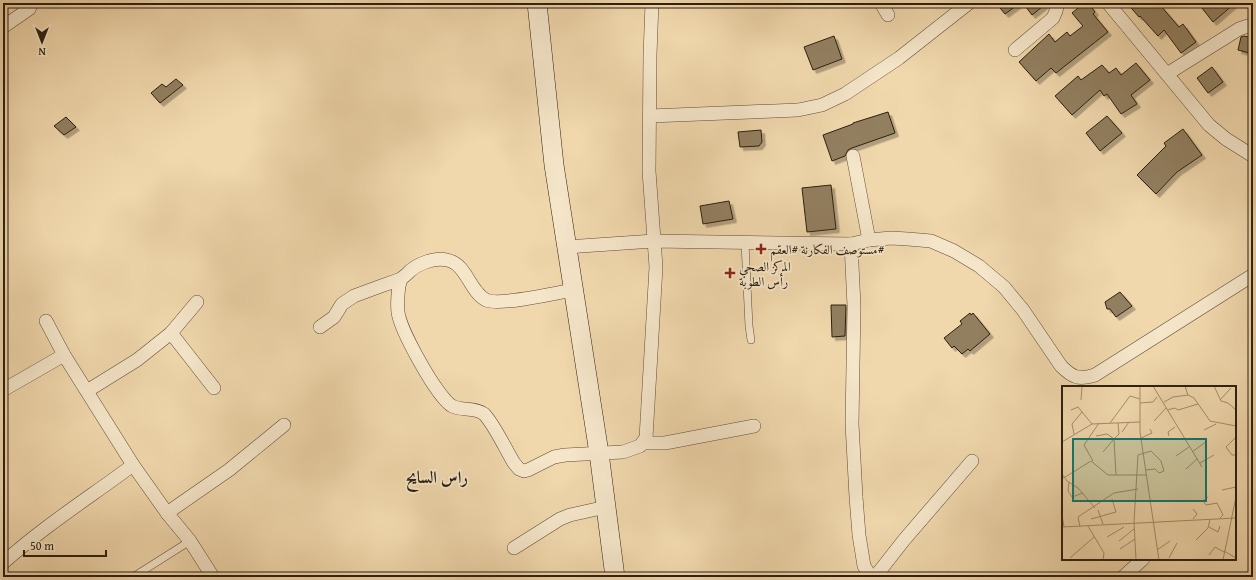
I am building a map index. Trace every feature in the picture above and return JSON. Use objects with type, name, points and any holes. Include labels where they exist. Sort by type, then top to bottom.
[{"type":"street","points":[[3,27],[29,9],[32,3]]},
{"type":"street","points":[[537,3],[554,166],[598,453],[615,577]]},
{"type":"street","points":[[401,279],[398,312],[401,324],[427,374],[444,399],[452,406],[472,409],[483,414],[490,422],[519,469],[524,471],[528,470],[554,457],[565,455],[623,452],[640,446],[643,443],[646,438],[656,267],[649,171],[652,3]]},
{"type":"street","points":[[881,3],[888,15]]},
{"type":"street","points":[[650,116],[798,110],[822,105],[845,94],[868,80],[899,58],[969,3]]},
{"type":"street","points":[[1015,50],[1053,18],[1058,3]]},
{"type":"street","points":[[1108,3],[1209,125],[1226,140],[1253,156]]},
{"type":"street","points":[[1168,74],[1238,29],[1248,26],[1253,27]]},
{"type":"street","points":[[853,156],[869,240]]},
{"type":"street","points":[[566,247],[654,241],[851,244],[869,240],[891,238],[931,241],[954,251],[980,266],[1004,286],[1023,310],[1075,386]]},
{"type":"street","points":[[851,244],[854,306],[852,424],[856,497],[864,566],[871,577]]},
{"type":"street","points":[[320,327],[334,317],[342,304],[354,296],[401,279],[410,270],[437,260],[446,260],[457,264],[477,291],[487,300],[500,302],[573,290]]},
{"type":"street","points":[[1068,374],[1077,378],[1086,378],[1096,375],[1253,275]]},
{"type":"street","points":[[87,391],[137,360],[171,333],[197,302]]},
{"type":"street","points":[[46,321],[64,355],[133,464],[167,513],[190,541],[213,577]]},
{"type":"street","points":[[171,333],[214,388]]},
{"type":"street","points":[[3,390],[64,355]]},
{"type":"street","points":[[167,513],[229,470],[284,425]]},
{"type":"street","points":[[643,443],[665,443],[754,426]]},
{"type":"street","points":[[875,577],[904,540],[972,462]]},
{"type":"street","points":[[3,563],[18,549],[133,464]]},
{"type":"street","points":[[514,548],[560,519],[570,515],[606,507]]},
{"type":"street","points":[[1123,577],[1142,560]]},
{"type":"lane","points":[[744,243],[749,326],[752,340]]},
{"type":"lane","points":[[133,577],[190,541]]},
{"type":"building","points":[[996,3],[1020,3],[1005,14]]},
{"type":"building","points":[[1023,3],[1047,3],[1032,15]]},
{"type":"building","points":[[1084,3],[1088,3],[1095,12],[1093,14],[1108,32],[1056,73],[1051,68],[1036,81],[1019,62],[1049,34],[1055,42],[1067,32],[1070,36],[1083,26],[1072,13]]},
{"type":"building","points":[[1127,3],[1152,3],[1156,8],[1160,5],[1179,27],[1183,24],[1196,42],[1181,53],[1164,30],[1158,36]]},
{"type":"building","points":[[1198,3],[1235,3],[1213,22]]},
{"type":"building","points":[[834,36],[842,59],[813,70],[804,47]]},
{"type":"building","points":[[1244,36],[1253,38],[1253,54],[1238,50],[1241,37]]},
{"type":"building","points":[[1136,63],[1150,80],[1131,95],[1137,104],[1121,114],[1107,94],[1104,96],[1100,90],[1072,115],[1055,96],[1078,76],[1081,80],[1102,65],[1109,73],[1116,68],[1121,75]]},
{"type":"building","points":[[1212,67],[1223,82],[1208,93],[1197,78]]},
{"type":"building","points":[[176,79],[183,85],[160,103],[151,93],[162,84],[166,87]]},
{"type":"building","points":[[888,112],[895,133],[852,148],[848,150],[845,156],[832,161],[823,135],[853,123]]},
{"type":"building","points":[[1107,116],[1122,133],[1100,151],[1086,133]]},
{"type":"building","points":[[66,117],[76,127],[64,135],[54,126]]},
{"type":"building","points":[[1183,129],[1202,155],[1177,172],[1156,194],[1137,175],[1166,146],[1164,143]]},
{"type":"building","points":[[761,130],[762,142],[759,146],[740,147],[738,132]]},
{"type":"building","points":[[831,185],[836,229],[807,232],[802,188]]},
{"type":"building","points":[[729,201],[733,219],[703,224],[700,206]]},
{"type":"building","points":[[1120,292],[1132,306],[1116,317],[1110,309],[1107,309],[1105,302]]},
{"type":"building","points":[[831,305],[846,305],[845,336],[832,337]]},
{"type":"building","points":[[970,313],[971,315],[973,313],[990,334],[970,351],[968,349],[962,354],[954,346],[952,348],[944,338],[962,324],[960,321]]},
{"type":"place","name":"مستوصف الفكارنة #العقم#","points":[[761,249]]},
{"type":"place","name":"المركز الصحي رأس الطوبة","points":[[730,273]]},
{"type":"district","name":"راس السايح","points":[[437,477]]}]
